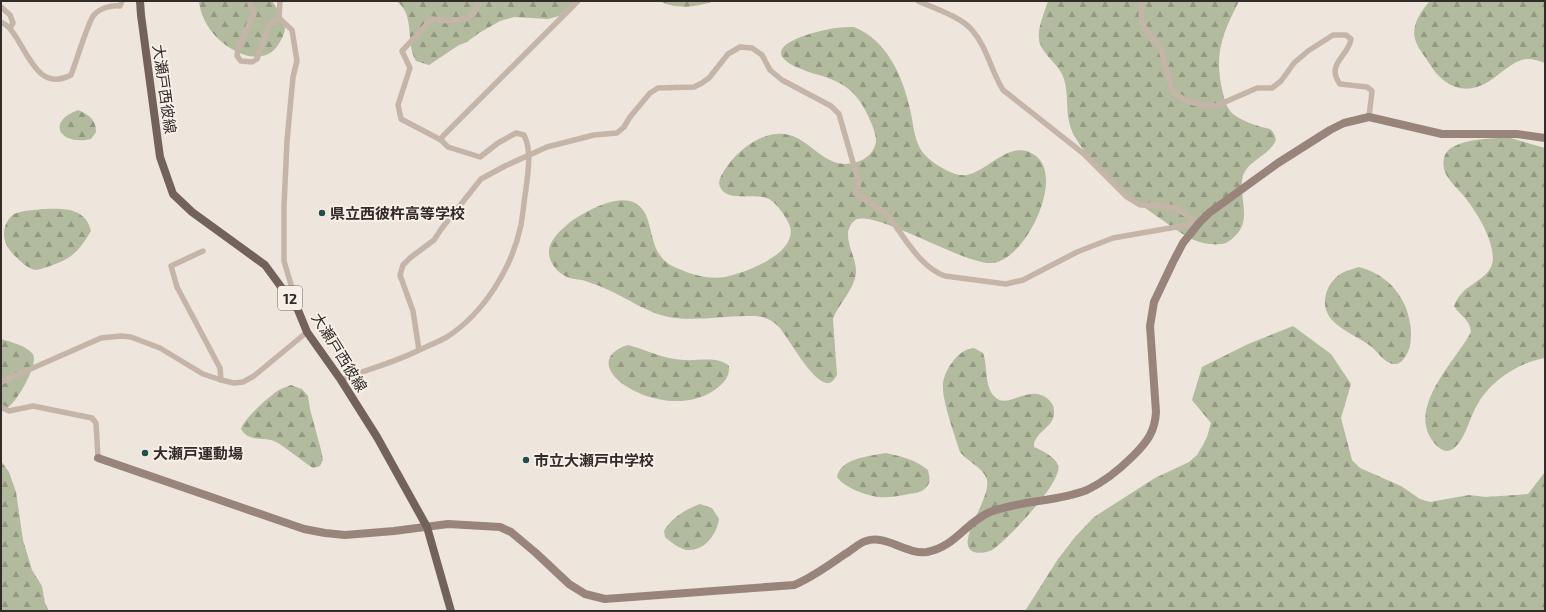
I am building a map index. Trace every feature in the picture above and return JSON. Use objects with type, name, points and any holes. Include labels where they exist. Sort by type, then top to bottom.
[{"type":"main road","name":"大瀬戸西彼線","points":[[140,1],[160,157],[173,194],[192,212],[265,264],[298,310],[307,332],[341,380],[428,527],[451,611]]},
{"type":"street","points":[[1,22],[10,28],[20,42],[32,64],[52,79],[63,79],[71,75],[92,16],[101,9],[115,5],[120,6],[122,1]]},
{"type":"street","points":[[249,1],[254,14],[238,48],[238,56],[241,61],[252,62],[257,59],[269,25],[279,18]]},
{"type":"street","points":[[279,18],[280,1]]},
{"type":"street","points":[[341,380],[356,373],[380,367],[447,337],[472,317],[489,296],[502,275],[514,250],[521,226],[529,156],[528,144],[524,135],[516,133],[498,143],[480,157],[448,147],[441,140],[401,119],[398,105],[410,68],[402,51],[432,19],[444,22],[464,18],[473,14],[480,1]]},
{"type":"street","points":[[441,140],[448,130],[578,1]]},
{"type":"street","points":[[918,1],[958,19],[972,29],[979,40],[1002,90],[1084,154],[1127,197],[1140,204],[1166,206],[1177,209],[1199,223]]},
{"type":"street","points":[[1143,1],[1141,9],[1142,23],[1160,48],[1174,93],[1187,101],[1202,105],[1216,106],[1257,88],[1272,88],[1281,81],[1294,63],[1308,51],[1332,35],[1346,35],[1351,39],[1350,46],[1340,58],[1335,69],[1336,78],[1340,84],[1367,87],[1372,91],[1369,117]]},
{"type":"street","points":[[1,7],[10,15],[13,23],[10,28]]},
{"type":"street","points":[[279,18],[292,30],[297,61],[293,78],[287,141],[284,206],[284,261],[298,310]]},
{"type":"street","points":[[419,350],[413,312],[400,275],[403,265],[434,240],[481,179],[505,166],[547,147],[594,135],[617,133],[624,127],[630,117],[650,93],[658,88],[694,87],[702,83],[709,78],[728,54],[740,47],[752,48],[762,56],[770,70],[782,80],[831,106],[839,114],[858,180],[858,187],[855,194],[882,210],[921,258],[936,273],[945,276],[1006,284],[1023,280],[1077,252],[1113,238],[1199,223]]},
{"type":"street","points":[[1,407],[9,411],[33,406],[92,418],[96,423],[98,458],[304,529],[325,534],[345,535],[448,524],[500,527],[511,532],[536,552],[569,584],[584,594],[605,599],[794,585],[808,579],[865,541],[876,539],[909,550],[926,552],[940,548],[953,541],[988,513],[1008,506],[1086,490],[1100,483],[1130,459],[1142,447],[1156,425],[1150,326],[1154,302],[1183,243],[1209,213],[1278,163],[1324,134],[1344,123],[1369,117],[1442,134],[1517,134],[1545,138]]},
{"type":"street","points":[[203,251],[171,266],[178,287],[220,368],[221,380]]},
{"type":"street","points":[[1,382],[101,338],[121,336],[131,337],[160,348],[203,374],[234,383],[243,382],[254,376],[307,332]]},
{"type":"green space","points":[[199,1],[272,1],[285,24],[283,37],[271,52],[262,56],[253,57],[244,55],[226,45],[212,32],[203,17]]},
{"type":"green space","points":[[396,1],[576,1],[559,16],[548,19],[514,17],[500,21],[429,65],[416,61],[411,46],[406,13]]},
{"type":"green space","points":[[660,1],[714,1],[701,5],[679,7]]},
{"type":"green space","points":[[1048,1],[1239,1],[1224,33],[1220,53],[1220,76],[1224,96],[1227,106],[1233,114],[1250,123],[1270,129],[1276,140],[1268,151],[1252,163],[1244,173],[1242,180],[1244,209],[1243,223],[1236,235],[1226,243],[1210,244],[1184,235],[1122,190],[1097,167],[1088,156],[1076,139],[1071,127],[1065,82],[1062,74],[1045,53],[1040,44],[1039,30]]},
{"type":"green space","points":[[1430,1],[1545,1],[1545,63],[1532,59],[1522,60],[1512,65],[1488,82],[1470,88],[1462,88],[1447,83],[1434,71],[1419,48],[1414,36],[1417,20]]},
{"type":"green space","points":[[840,27],[854,27],[866,33],[876,41],[892,61],[898,72],[907,97],[918,145],[926,157],[944,169],[958,175],[967,175],[976,172],[1001,156],[1018,150],[1027,151],[1036,156],[1044,167],[1046,182],[1044,199],[1037,217],[1028,234],[1017,249],[1005,259],[992,263],[978,261],[960,255],[897,228],[863,219],[854,221],[848,233],[848,239],[856,266],[856,272],[853,284],[833,319],[837,375],[833,381],[829,383],[823,382],[816,377],[779,327],[767,318],[733,316],[685,319],[665,316],[647,310],[599,286],[567,277],[556,269],[549,256],[551,242],[565,226],[590,210],[601,205],[622,200],[631,201],[640,206],[648,220],[654,244],[659,255],[667,263],[689,273],[699,276],[720,278],[734,275],[746,271],[770,259],[781,251],[788,242],[791,233],[788,222],[777,206],[769,199],[763,197],[729,195],[720,187],[719,180],[731,161],[738,154],[753,142],[771,135],[790,135],[799,139],[825,157],[840,164],[860,161],[871,153],[876,141],[875,132],[866,111],[858,99],[848,89],[835,81],[792,65],[785,60],[781,53],[783,48],[790,42],[810,34]]},
{"type":"green space","points":[[78,110],[89,116],[95,124],[96,132],[91,139],[72,139],[65,136],[61,132],[60,127],[62,121],[68,115]]},
{"type":"green space","points":[[1507,137],[1545,148],[1545,358],[1513,370],[1494,384],[1479,401],[1461,441],[1451,450],[1444,451],[1436,445],[1427,431],[1425,417],[1429,402],[1436,386],[1471,332],[1469,324],[1454,306],[1458,298],[1466,289],[1490,270],[1493,258],[1490,241],[1478,216],[1468,201],[1450,181],[1443,164],[1449,149],[1459,144],[1479,139]]},
{"type":"green space","points":[[44,209],[66,209],[73,211],[84,218],[91,231],[78,250],[68,258],[35,270],[29,268],[10,251],[5,240],[4,229],[9,218],[14,214]]},
{"type":"green space","points":[[1359,267],[1380,276],[1396,290],[1402,299],[1411,331],[1410,344],[1407,354],[1399,363],[1392,364],[1388,362],[1369,345],[1337,325],[1329,316],[1326,309],[1326,296],[1331,283],[1342,273]]},
{"type":"green space","points":[[1293,326],[1331,354],[1351,384],[1341,418],[1352,460],[1360,468],[1401,486],[1420,499],[1430,502],[1469,495],[1486,497],[1528,494],[1545,472],[1545,611],[1025,611],[1058,559],[1075,537],[1094,517],[1155,478],[1189,462],[1197,455],[1207,437],[1211,423],[1192,400],[1202,367],[1248,344]]},
{"type":"green space","points":[[1,339],[17,344],[32,353],[34,363],[29,377],[18,396],[12,404],[1,412]]},
{"type":"green space","points":[[628,345],[676,359],[714,360],[725,363],[729,366],[727,378],[713,391],[692,400],[670,401],[648,396],[629,388],[615,377],[609,365],[612,354]]},
{"type":"green space","points":[[974,348],[983,353],[989,388],[995,397],[1006,401],[1025,395],[1040,394],[1051,402],[1054,409],[1054,417],[1037,437],[1034,447],[1051,456],[1058,465],[1057,473],[1052,484],[1021,523],[992,550],[981,553],[974,552],[969,547],[968,540],[970,531],[984,499],[987,489],[987,480],[983,472],[960,452],[949,417],[943,390],[944,377],[952,362],[958,355],[968,349]]},
{"type":"green space","points":[[291,385],[302,389],[308,396],[323,460],[320,466],[313,468],[278,443],[253,438],[245,434],[241,429],[263,402],[279,390]]},
{"type":"green space","points":[[886,453],[913,461],[928,470],[930,478],[926,487],[922,491],[914,493],[894,497],[878,497],[867,495],[856,490],[845,484],[837,477],[839,471],[850,462],[865,457]]},
{"type":"green space","points":[[1,461],[9,472],[16,492],[23,540],[32,570],[42,586],[45,603],[49,611],[1,611]]},
{"type":"green space","points":[[700,504],[712,508],[719,519],[716,530],[710,540],[701,547],[689,550],[682,549],[665,537],[664,531],[675,518],[684,511]]},
{"type":"place","name":"県立西彼杵高等学校","points":[[322,213]]},
{"type":"place","name":"大瀬戸運動場","points":[[145,453]]},
{"type":"place","name":"市立大瀬戸中学校","points":[[526,460]]}]
